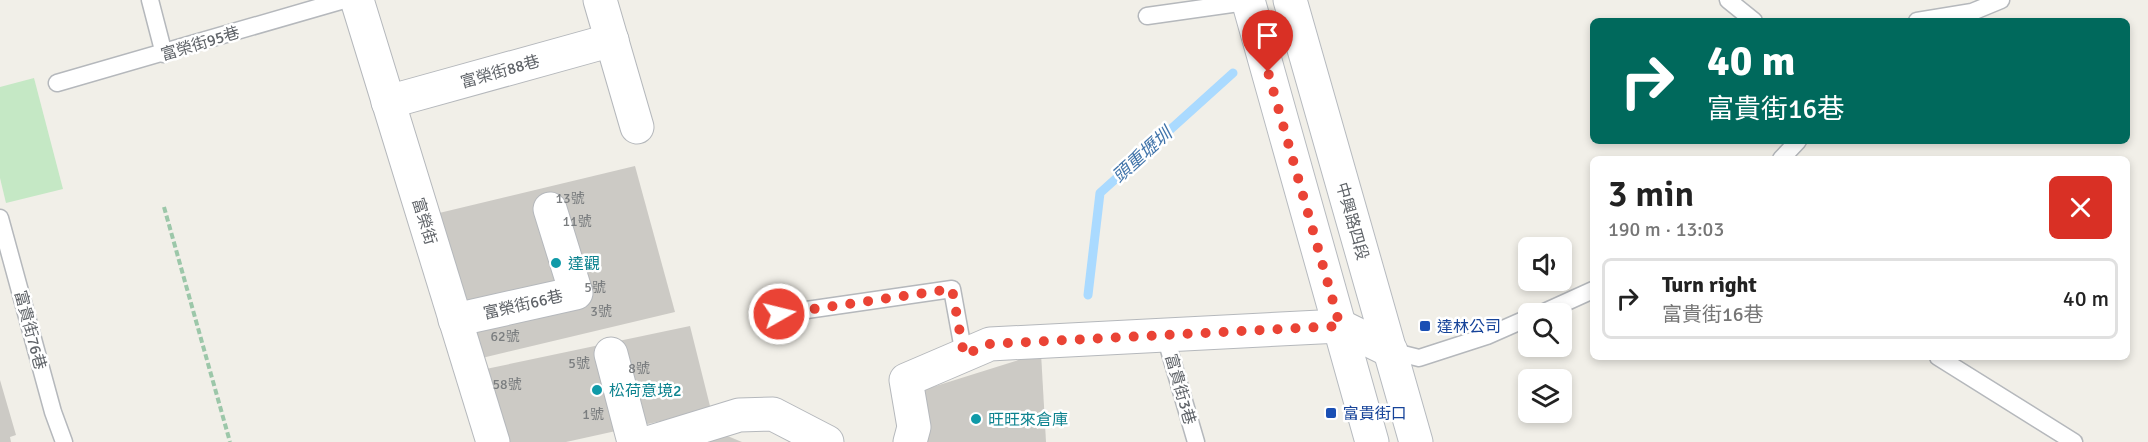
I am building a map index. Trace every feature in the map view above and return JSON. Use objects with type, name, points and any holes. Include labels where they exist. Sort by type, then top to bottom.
[{"type":"street","name":"富榮街","points":[[357,0],[493,442]]},
{"type":"street","points":[[600,0],[636,127]]},
{"type":"street","name":"中興路四段","points":[[1290,0],[1416,442]]},
{"type":"street","points":[[1251,1],[1372,442]]},
{"type":"street","name":"富榮街88巷","points":[[388,102],[612,40]]},
{"type":"street","name":"富榮街66巷","points":[[455,320],[576,293],[550,209]]},
{"type":"street","points":[[910,442],[914,427],[906,380],[990,344],[1340,326],[1391,351]]},
{"type":"street","points":[[611,354],[634,442]]},
{"type":"street","points":[[651,442],[739,414],[773,414],[827,442]]},
{"type":"lane","points":[[150,0],[164,54]]},
{"type":"lane","name":"富榮街95巷","points":[[57,84],[344,0]]},
{"type":"lane","points":[[1728,0],[1750,18]]},
{"type":"lane","points":[[1935,18],[1972,12],[2001,0]]},
{"type":"lane","points":[[1147,16],[1251,1]]},
{"type":"lane","points":[[1784,156],[1795,144]]},
{"type":"lane","name":"富貴街76巷","points":[[0,218],[53,412],[64,442]]},
{"type":"lane","points":[[779,314],[952,289],[964,355]]},
{"type":"lane","points":[[1564,303],[1590,291]]},
{"type":"lane","points":[[1391,351],[1419,358],[1487,336],[1518,322]]},
{"type":"lane","name":"富貴街3巷","points":[[1165,336],[1196,442]]},
{"type":"lane","points":[[1943,360],[2074,442]]},
{"type":"path","points":[[164,207],[230,442]]},
{"type":"green space","points":[[34,78],[63,189],[6,203],[0,178],[0,87]]},
{"type":"building","name":"達觀","points":[[635,166],[675,312],[482,358],[435,214]]},
{"type":"building","name":"松荷意境2","points":[[690,326],[711,410],[566,442],[507,442],[481,370]]},
{"type":"building","name":"旺旺來倉庫","points":[[1041,353],[1046,442],[906,442],[907,395]]},
{"type":"building","points":[[0,380],[16,435],[10,437],[11,442],[0,442]]},
{"type":"building","name":"松荷意境2","points":[[725,435],[742,442],[705,442]]},
{"type":"waterway","name":"頭重壢圳","points":[[1088,295],[1100,193],[1233,73]]},
{"type":"place","name":"達觀","points":[[556,263]]},
{"type":"place","name":"達林公司","points":[[1425,326]]},
{"type":"place","name":"松荷意境2","points":[[597,390]]},
{"type":"place","name":"富貴街口","points":[[1331,413]]},
{"type":"place","name":"旺旺來倉庫","points":[[976,419]]},
{"type":"route","points":[[779,314],[952,289],[964,355],[990,344],[1340,326],[1268,72]]}]
